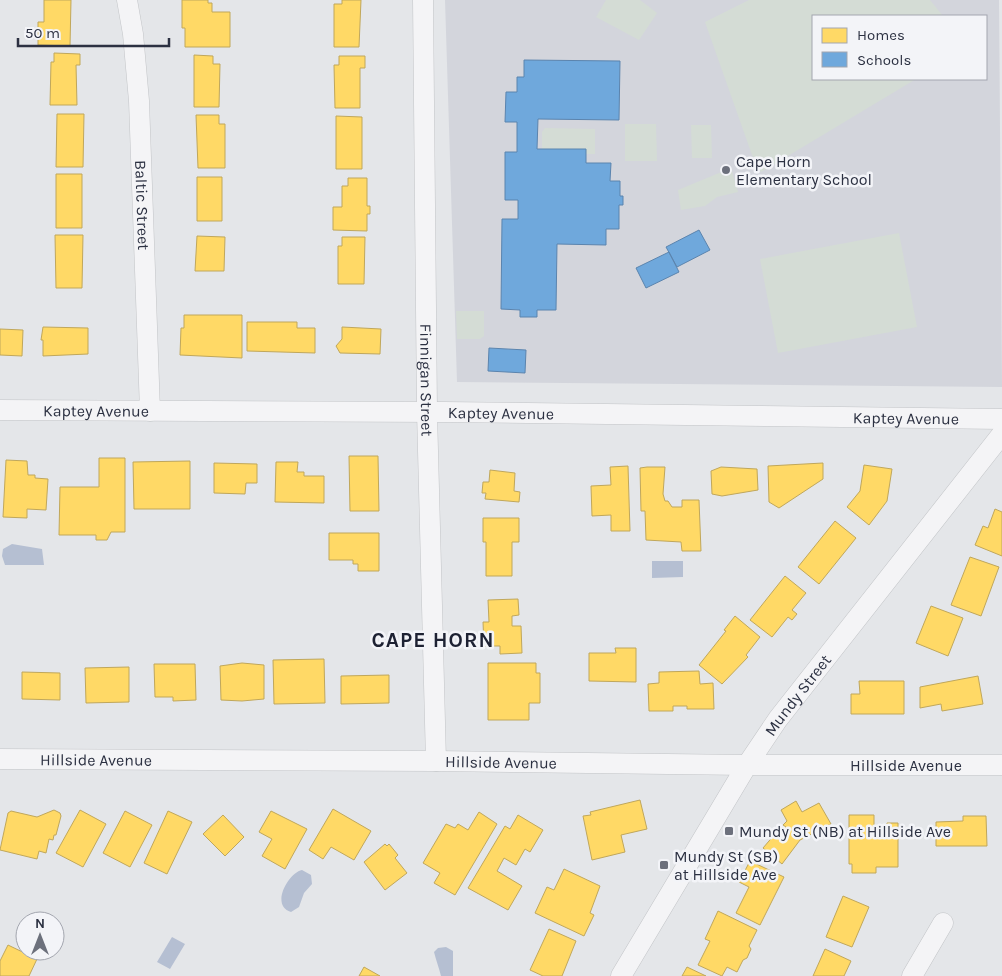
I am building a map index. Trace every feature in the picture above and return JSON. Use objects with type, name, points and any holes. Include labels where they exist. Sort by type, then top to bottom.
[{"type":"street","name":"Baltic Street","points":[[127,0],[133,34],[140,101],[150,411]]},
{"type":"street","name":"Finnigan Street","points":[[423,0],[427,412],[436,761]]},
{"type":"street","name":"Kaptey Avenue","points":[[0,410],[427,412],[1002,419]]},
{"type":"street","name":"Mundy Street","points":[[621,976],[747,765],[801,689],[1002,434]]},
{"type":"street","name":"Hillside Avenue","points":[[0,759],[436,761],[747,765],[1002,765]]},
{"type":"street","points":[[912,976],[943,923]]},
{"type":"shaded area","name":"Cape Horn Elementary School","points":[[445,0],[999,0],[1002,387],[457,382]]},
{"type":"shaded area","points":[[606,0],[640,0],[657,13],[639,40],[596,17]]},
{"type":"shaded area","points":[[749,0],[930,0],[942,15],[812,15],[812,80],[914,80],[761,172],[752,155],[705,22]]},
{"type":"shaded area","points":[[625,124],[656,124],[657,161],[625,161]]},
{"type":"shaded area","points":[[691,125],[711,125],[712,158],[692,158]]},
{"type":"shaded area","points":[[545,128],[595,129],[595,154],[586,154],[586,149],[542,149],[542,132]]},
{"type":"shaded area","points":[[731,168],[738,192],[717,197],[705,206],[681,210],[678,190]]},
{"type":"shaded area","points":[[899,233],[917,327],[778,353],[760,259]]},
{"type":"shaded area","points":[[456,311],[484,311],[484,336],[480,339],[457,339]]},
{"type":"water","points":[[12,544],[42,549],[44,565],[5,565],[2,556],[3,549]]},
{"type":"water","points":[[652,561],[683,561],[683,577],[652,578]]},
{"type":"water","points":[[302,870],[311,875],[312,884],[304,893],[299,907],[291,912],[285,909],[282,903],[283,890],[291,877]]},
{"type":"water","points":[[172,937],[185,944],[170,969],[157,962]]},
{"type":"water","points":[[446,947],[453,951],[453,976],[441,976],[434,952],[438,948]]},
{"type":"building: Homes","points":[[44,0],[71,0],[70,46],[38,45],[38,22],[44,22]]},
{"type":"building: Homes","points":[[182,0],[208,0],[208,3],[212,3],[212,12],[230,12],[230,47],[185,47],[185,28],[182,28]]},
{"type":"building: Homes","points":[[342,0],[361,0],[359,47],[334,47],[334,4],[342,4]]},
{"type":"building: Homes","points":[[54,53],[80,54],[80,65],[76,65],[77,105],[50,105],[51,62],[54,62]]},
{"type":"building: Homes","points":[[194,55],[213,56],[213,64],[220,64],[219,107],[194,107]]},
{"type":"building: Homes","points":[[339,56],[365,56],[365,68],[360,68],[360,108],[335,108],[334,65],[339,65]]},
{"type":"building: Homes","points":[[57,114],[84,114],[83,167],[56,167]]},
{"type":"building: Homes","points":[[196,115],[219,115],[219,124],[225,124],[225,168],[198,168]]},
{"type":"building: Homes","points":[[336,116],[362,117],[362,169],[336,169]]},
{"type":"building: Homes","points":[[56,174],[82,174],[82,228],[56,228]]},
{"type":"building: Homes","points":[[197,177],[222,177],[222,221],[197,221]]},
{"type":"building: Homes","points":[[348,178],[367,178],[367,206],[370,206],[370,214],[367,214],[367,231],[333,230],[333,207],[342,207],[342,186],[348,186]]},
{"type":"building: Homes","points":[[55,235],[83,235],[82,288],[56,288]]},
{"type":"building: Homes","points":[[197,236],[225,237],[224,271],[195,271]]},
{"type":"building: Homes","points":[[342,237],[365,237],[364,284],[338,284],[338,246],[342,246]]},
{"type":"building: Homes","points":[[184,315],[242,315],[242,358],[180,355],[181,328],[184,328]]},
{"type":"building: Homes","points":[[247,322],[297,322],[297,328],[315,328],[315,353],[247,351]]},
{"type":"building: Homes","points":[[43,327],[88,328],[88,354],[43,356],[43,340],[41,340]]},
{"type":"building: Homes","points":[[342,327],[381,329],[380,354],[340,353],[336,346],[342,339]]},
{"type":"building: Homes","points":[[0,329],[23,330],[22,356],[0,355]]},
{"type":"building: Homes","points":[[349,456],[378,456],[379,511],[350,511]]},
{"type":"building: Homes","points":[[99,458],[125,458],[125,532],[111,532],[107,540],[96,540],[96,535],[59,535],[60,487],[99,487]]},
{"type":"building: Homes","points":[[6,460],[27,461],[28,475],[35,475],[35,478],[48,479],[46,510],[27,509],[27,518],[3,517]]},
{"type":"building: Homes","points":[[190,461],[190,509],[134,509],[133,462]]},
{"type":"building: Homes","points":[[276,462],[298,462],[297,472],[304,472],[304,476],[324,476],[324,503],[275,502]]},
{"type":"building: Homes","points":[[214,463],[257,464],[257,483],[246,483],[245,494],[214,493]]},
{"type":"building: Homes","points":[[823,463],[823,479],[779,508],[769,502],[768,466]]},
{"type":"building: Homes","points":[[864,465],[892,469],[887,501],[869,525],[847,507],[860,491]]},
{"type":"building: Homes","points":[[628,466],[630,531],[611,531],[611,515],[592,516],[591,486],[611,485],[610,467]]},
{"type":"building: Homes","points":[[665,467],[663,494],[665,501],[668,501],[672,507],[682,507],[682,500],[699,500],[701,551],[682,551],[681,542],[646,540],[645,511],[641,511],[640,468]]},
{"type":"building: Homes","points":[[721,467],[757,469],[758,490],[722,496],[712,494],[711,471]]},
{"type":"building: Homes","points":[[490,470],[515,473],[514,491],[520,492],[519,502],[485,499],[486,493],[482,493],[483,482],[489,482]]},
{"type":"building: Homes","points":[[995,509],[1002,512],[1002,556],[975,545],[983,526],[988,528]]},
{"type":"building: Homes","points":[[483,518],[519,518],[519,542],[512,542],[512,576],[486,576],[486,542],[483,542]]},
{"type":"building: Homes","points":[[835,521],[856,538],[819,584],[798,567]]},
{"type":"building: Homes","points":[[329,533],[379,533],[379,571],[358,571],[358,564],[353,564],[353,560],[329,560]]},
{"type":"building: Homes","points":[[970,557],[999,567],[981,616],[951,605]]},
{"type":"building: Homes","points":[[785,576],[806,593],[792,610],[797,614],[792,620],[788,617],[772,637],[750,620]]},
{"type":"building: Homes","points":[[518,599],[519,615],[512,616],[512,626],[521,626],[522,653],[500,654],[500,646],[484,646],[483,622],[489,622],[488,600]]},
{"type":"building: Homes","points":[[931,606],[963,618],[948,656],[916,643]]},
{"type":"building: Homes","points":[[735,616],[760,637],[746,655],[748,657],[722,684],[699,665],[726,631],[724,630]]},
{"type":"building: Homes","points":[[615,648],[636,648],[636,682],[589,681],[589,653],[616,653]]},
{"type":"building: Homes","points":[[324,659],[325,703],[274,704],[273,660]]},
{"type":"building: Homes","points":[[242,663],[264,665],[264,699],[221,700],[220,666]]},
{"type":"building: Homes","points":[[488,663],[536,663],[536,673],[540,673],[540,703],[529,703],[529,720],[488,720]]},
{"type":"building: Homes","points":[[154,664],[195,664],[196,700],[173,701],[173,697],[155,697]]},
{"type":"building: Homes","points":[[129,667],[129,702],[86,703],[85,668]]},
{"type":"building: Homes","points":[[699,671],[700,684],[713,683],[714,709],[687,709],[687,706],[673,706],[673,711],[649,711],[648,684],[659,683],[659,672]]},
{"type":"building: Homes","points":[[22,672],[60,673],[60,700],[22,699]]},
{"type":"building: Homes","points":[[389,675],[389,703],[341,704],[341,676]]},
{"type":"building: Homes","points":[[978,676],[983,704],[942,711],[941,704],[920,708],[920,687]]},
{"type":"building: Homes","points":[[859,681],[904,681],[904,714],[851,714],[851,694],[860,694]]},
{"type":"building: Homes","points":[[640,800],[647,829],[621,835],[625,852],[592,860],[583,816],[591,815],[590,812]]},
{"type":"building: Homes","points":[[796,801],[802,812],[819,803],[831,824],[800,840],[782,864],[763,848],[775,834],[778,837],[786,827],[783,825],[787,821],[781,810]]},
{"type":"building: Homes","points":[[333,809],[371,831],[354,860],[331,847],[323,859],[309,850]]},
{"type":"building: Homes","points":[[54,810],[60,813],[61,816],[56,835],[54,835],[53,840],[49,839],[46,853],[39,851],[37,859],[0,850],[8,813],[11,811],[37,817]]},
{"type":"building: Homes","points":[[80,810],[106,824],[83,867],[56,853]]},
{"type":"building: Homes","points":[[125,811],[152,825],[130,867],[103,853]]},
{"type":"building: Homes","points":[[168,811],[192,822],[167,874],[144,863]]},
{"type":"building: Homes","points":[[271,811],[307,829],[285,869],[262,856],[272,839],[259,832]]},
{"type":"building: Homes","points":[[479,812],[497,824],[455,895],[434,883],[440,873],[423,863],[446,824],[455,828],[458,824],[468,830]]},
{"type":"building: Homes","points":[[223,815],[244,837],[225,856],[203,834]]},
{"type":"building: Homes","points":[[518,815],[543,830],[530,852],[525,849],[516,865],[504,858],[497,871],[522,886],[508,910],[468,888],[505,826],[510,829]]},
{"type":"building: Homes","points":[[849,815],[874,815],[874,830],[887,830],[887,823],[898,823],[898,867],[876,867],[876,873],[852,873],[852,864],[849,864]]},
{"type":"building: Homes","points":[[963,816],[986,816],[987,846],[936,846],[936,822],[963,821]]},
{"type":"building: Homes","points":[[385,844],[387,846],[389,844],[398,855],[395,858],[407,873],[385,890],[364,862]]},
{"type":"building: Homes","points":[[750,861],[784,877],[760,925],[736,913],[749,887],[739,882]]},
{"type":"building: Homes","points":[[564,869],[600,886],[590,913],[594,915],[584,936],[535,913],[547,887],[554,890]]},
{"type":"building: Homes","points":[[843,896],[869,907],[852,947],[826,937]]},
{"type":"building: Homes","points":[[718,911],[757,930],[749,946],[751,949],[747,958],[743,960],[737,972],[727,967],[722,976],[698,965],[710,941],[705,939]]},
{"type":"building: Homes","points":[[549,929],[576,941],[562,976],[543,976],[530,970]]},
{"type":"building: Homes","points":[[8,945],[15,948],[15,961],[36,961],[29,976],[0,976],[0,961]]},
{"type":"building: Homes","points":[[825,949],[851,961],[844,976],[813,976]]},
{"type":"building: Homes","points":[[364,967],[380,976],[359,976]]},
{"type":"building: Homes","points":[[687,967],[706,976],[682,976]]},
{"type":"building: Schools","points":[[524,60],[620,61],[619,120],[538,119],[537,149],[586,149],[586,163],[611,163],[610,181],[620,181],[620,196],[623,196],[623,205],[619,205],[619,229],[606,229],[606,245],[557,244],[556,310],[537,310],[537,317],[520,317],[520,310],[501,309],[502,219],[518,219],[518,200],[505,200],[505,152],[517,152],[517,122],[505,122],[506,92],[517,92],[517,77],[524,77]]},
{"type":"building: Schools","points":[[699,230],[710,250],[677,267],[666,247]]},
{"type":"building: Schools","points":[[669,252],[679,272],[646,288],[636,268]]},
{"type":"building: Schools","points":[[489,348],[526,350],[525,373],[488,371]]},
{"type":"place","name":"Cape Horn Elementary School","points":[[726,170]]},
{"type":"place","name":"Mundy St (NB) at Hillside Ave","points":[[729,831]]},
{"type":"place","name":"Mundy St (SB) at Hillside Ave","points":[[664,865]]},
{"type":"district","name":"CAPE HORN","points":[[433,640]]}]
